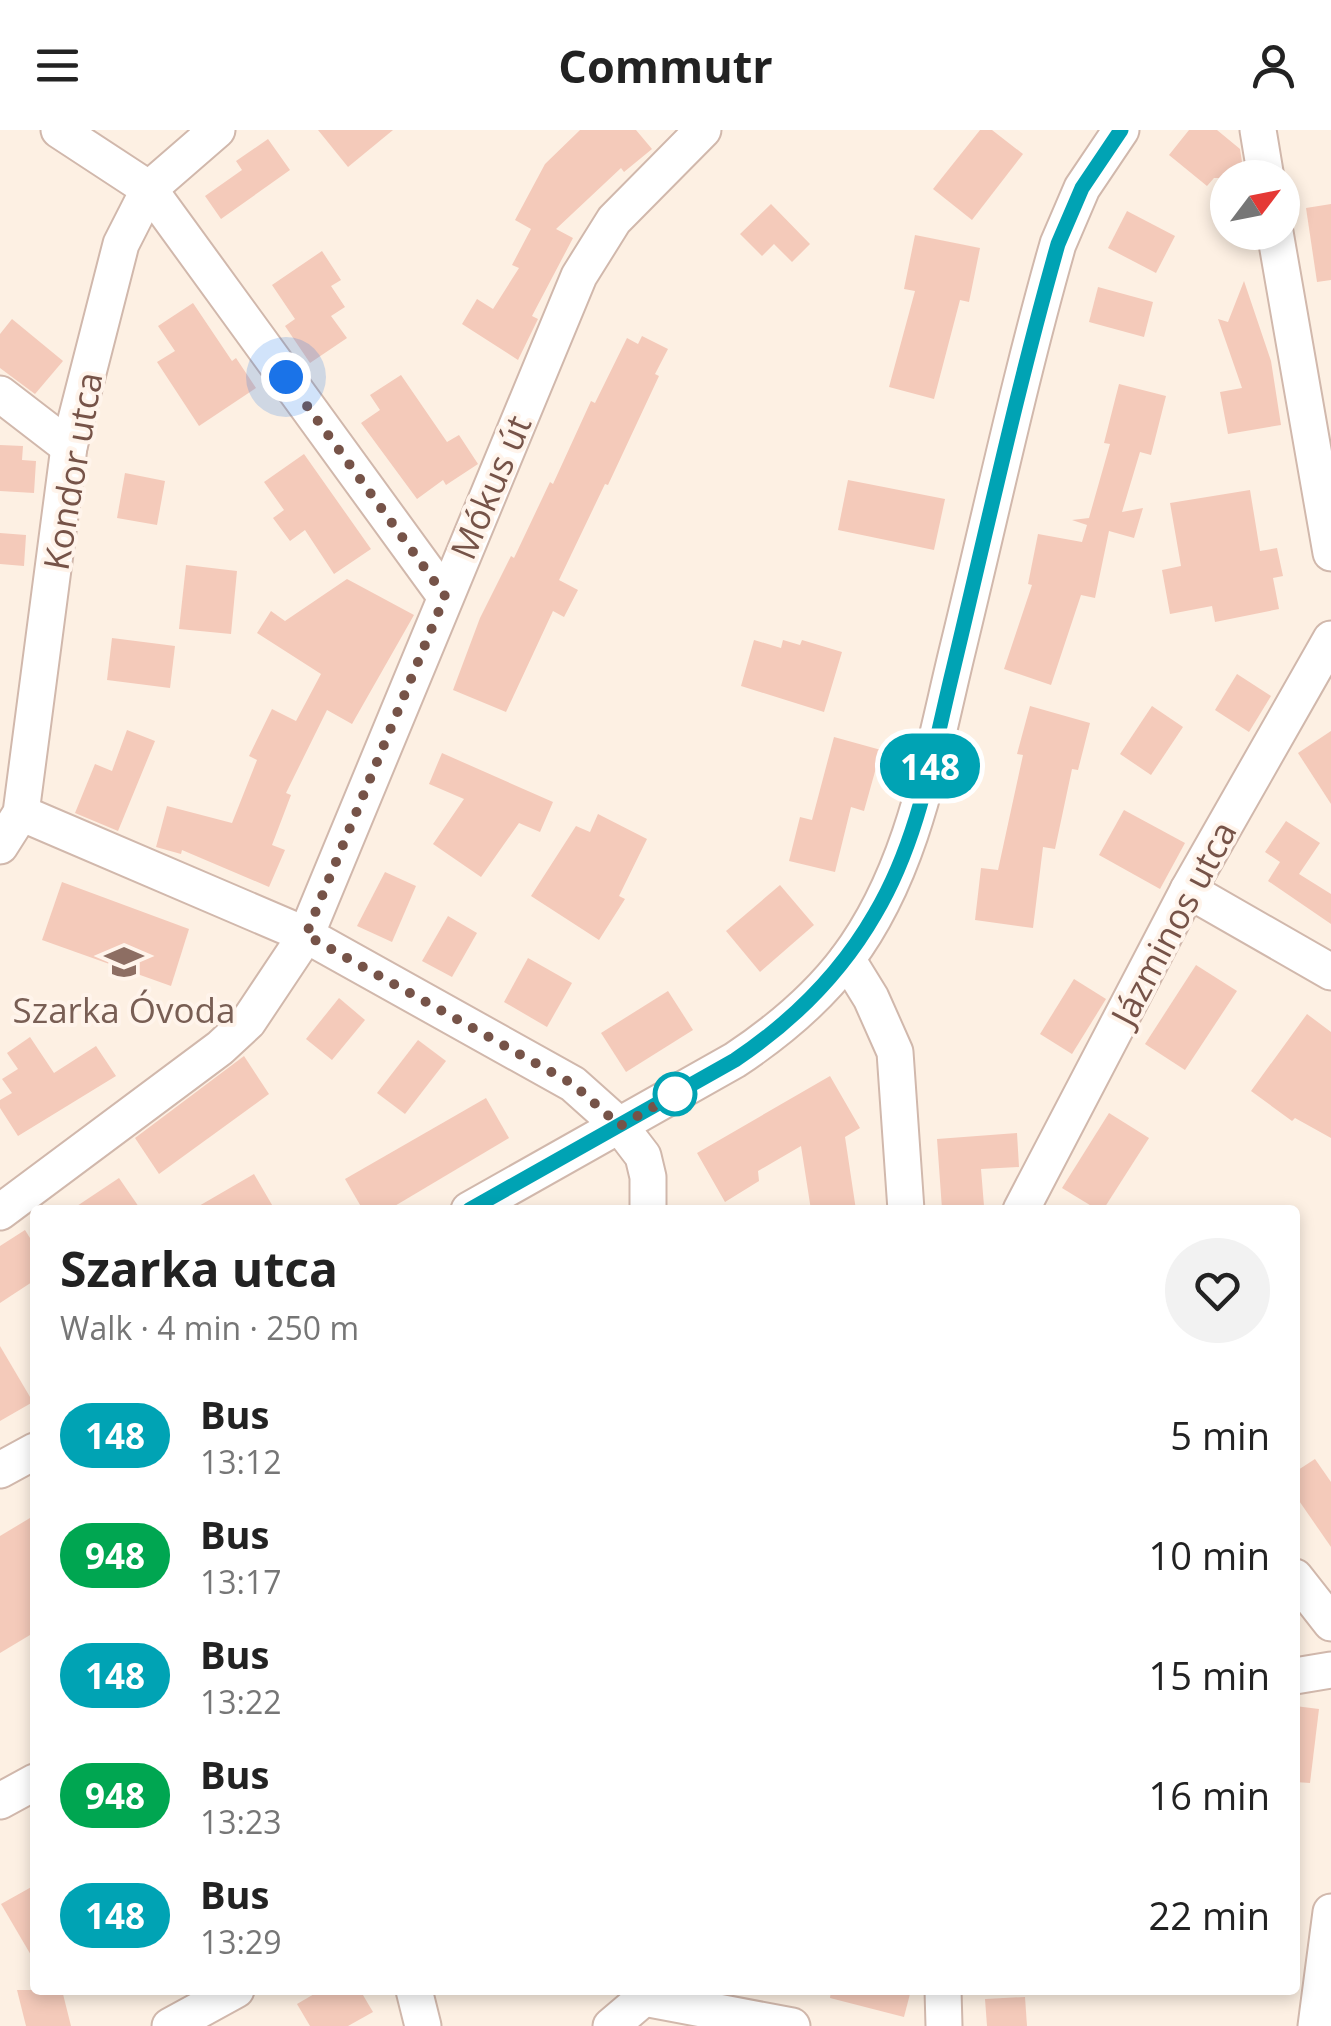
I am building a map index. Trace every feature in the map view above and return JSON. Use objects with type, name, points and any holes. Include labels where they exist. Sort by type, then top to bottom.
[{"type":"street","points":[[60,130],[149,189],[445,596]]},
{"type":"street","name":"Kondor utca","points":[[0,846],[21,813],[69,447],[121,244],[149,189],[217,130]]},
{"type":"street","name":"Mókus út","points":[[0,1212],[220,1048],[248,1022],[306,935],[579,276],[614,220],[703,130]]},
{"type":"street","points":[[479,1205],[772,1035],[809,1002],[847,959],[878,910],[917,817],[1058,244],[1082,188],[1122,130]]},
{"type":"street","points":[[1258,130],[1263,160]]},
{"type":"street","points":[[1279,250],[1331,554]]},
{"type":"street","points":[[0,394],[69,447]]},
{"type":"street","name":"Jázminos utca","points":[[1024,1205],[1188,890],[1331,639]]},
{"type":"street","points":[[21,813],[306,935],[573,1084],[620,1126],[643,1156],[648,1205]]},
{"type":"street","points":[[1188,890],[1331,972]]},
{"type":"street","points":[[847,959],[871,998],[895,1052],[906,1205]]},
{"type":"street","points":[[0,1470],[30,1454]]},
{"type":"street","points":[[1300,1584],[1331,1624]]},
{"type":"street","points":[[1300,1675],[1331,1670]]},
{"type":"street","points":[[0,1801],[30,1785]]},
{"type":"street","points":[[1316,2026],[1331,1912]]},
{"type":"street","points":[[170,2026],[227,1995]]},
{"type":"street","points":[[415,1995],[423,2026]]},
{"type":"street","points":[[611,2026],[643,1995]]},
{"type":"street","points":[[649,1995],[792,2026]]},
{"type":"street","points":[[943,1995],[944,2026]]},
{"type":"building","points":[[318,130],[393,130],[348,167]]},
{"type":"building","points":[[580,130],[636,130],[652,149],[624,172],[621,168],[556,229],[573,238],[532,316],[538,319],[518,360],[462,324],[477,299],[493,309],[519,268],[512,265],[531,229],[515,220],[545,164]]},
{"type":"building","points":[[980,130],[992,130],[1023,154],[972,220],[933,189]]},
{"type":"building","points":[[1189,130],[1217,130],[1240,149],[1242,160],[1210,160],[1207,186],[1169,155]]},
{"type":"building","points":[[268,139],[290,170],[221,219],[205,196],[242,170],[236,161]]},
{"type":"building","points":[[771,204],[810,244],[792,262],[774,244],[762,256],[740,234]]},
{"type":"building","points":[[1331,204],[1331,280],[1317,282],[1306,208]]},
{"type":"building","points":[[1127,211],[1175,236],[1156,273],[1108,248]]},
{"type":"building","points":[[915,235],[980,248],[969,302],[960,300],[934,399],[889,387],[915,291],[904,289]]},
{"type":"building","points":[[322,251],[341,280],[331,286],[345,307],[331,316],[347,338],[310,363],[285,326],[295,319],[272,285]]},
{"type":"building","points":[[1244,281],[1271,361],[1281,425],[1228,434],[1220,392],[1242,388],[1218,319],[1228,322]]},
{"type":"building","points":[[1098,287],[1153,302],[1144,337],[1089,322]]},
{"type":"building","points":[[193,303],[232,361],[236,358],[256,388],[199,426],[157,362],[175,351],[158,326]]},
{"type":"building","points":[[12,319],[63,361],[35,394],[0,368],[0,334]]},
{"type":"building","points":[[642,336],[668,349],[608,485],[605,484],[559,580],[578,590],[564,617],[553,611],[506,712],[453,690],[480,618],[550,482],[553,484],[591,401],[595,403],[627,338],[638,344]]},
{"type":"building","points":[[401,375],[447,442],[459,435],[478,464],[446,485],[443,480],[417,499],[361,423],[380,410],[370,395]]},
{"type":"building","points":[[1119,384],[1166,396],[1151,455],[1140,452],[1122,512],[1143,508],[1134,538],[1109,531],[1095,598],[1081,595],[1051,685],[1004,669],[1032,585],[1028,584],[1038,534],[1082,542],[1087,525],[1072,520],[1089,518],[1110,444],[1104,443]]},
{"type":"building","points":[[0,445],[23,446],[22,460],[36,461],[34,493],[0,491]]},
{"type":"building","points":[[304,454],[371,549],[334,574],[305,530],[290,541],[273,518],[284,510],[264,482]]},
{"type":"building","points":[[125,473],[165,481],[157,525],[117,518]]},
{"type":"building","points":[[848,480],[945,499],[934,550],[838,530]]},
{"type":"building","points":[[1250,490],[1260,551],[1277,548],[1283,576],[1273,578],[1279,609],[1215,622],[1212,606],[1170,614],[1162,570],[1181,566],[1170,503]]},
{"type":"building","points":[[0,533],[26,535],[24,566],[0,564]]},
{"type":"building","points":[[186,565],[237,571],[231,634],[179,629]]},
{"type":"building","points":[[347,579],[414,615],[352,724],[327,710],[286,793],[291,795],[272,845],[285,850],[269,887],[182,850],[181,854],[156,847],[167,806],[232,823],[257,760],[249,756],[272,709],[296,721],[321,674],[257,633],[271,611],[285,621]]},
{"type":"building","points":[[112,638],[175,646],[170,688],[107,680]]},
{"type":"building","points":[[754,640],[781,648],[783,640],[800,645],[802,640],[842,652],[824,712],[741,686]]},
{"type":"building","points":[[1237,674],[1271,696],[1249,732],[1215,710]]},
{"type":"building","points":[[1030,706],[1090,723],[1078,770],[1072,769],[1055,849],[1043,847],[1033,928],[975,920],[981,868],[998,870],[1023,755],[1017,754]]},
{"type":"building","points":[[1152,706],[1183,727],[1151,775],[1120,754]]},
{"type":"building","points":[[127,730],[155,741],[118,831],[75,813],[95,764],[112,771]]},
{"type":"building","points":[[1331,731],[1331,804],[1298,753]]},
{"type":"building","points":[[834,737],[881,750],[864,811],[851,807],[835,872],[789,861],[800,817],[812,820]]},
{"type":"building","points":[[442,753],[553,802],[540,832],[519,823],[481,877],[433,844],[464,799],[429,784]]},
{"type":"building","points":[[1124,810],[1185,843],[1160,889],[1099,855]]},
{"type":"building","points":[[598,814],[647,839],[619,896],[625,899],[599,940],[531,896],[576,826],[590,832]]},
{"type":"building","points":[[1286,821],[1320,843],[1299,874],[1331,894],[1331,924],[1268,881],[1280,862],[1265,852]]},
{"type":"building","points":[[385,872],[416,886],[392,942],[357,926]]},
{"type":"building","points":[[62,882],[189,929],[171,986],[42,940]]},
{"type":"building","points":[[780,885],[814,925],[760,972],[726,931]]},
{"type":"building","points":[[448,916],[477,933],[452,977],[422,961]]},
{"type":"building","points":[[528,958],[572,983],[547,1027],[504,1002]]},
{"type":"building","points":[[1196,965],[1237,991],[1185,1070],[1145,1044]]},
{"type":"building","points":[[1074,979],[1106,999],[1072,1054],[1040,1034]]},
{"type":"building","points":[[668,991],[693,1030],[626,1072],[601,1033]]},
{"type":"building","points":[[339,998],[365,1020],[332,1060],[306,1039]]},
{"type":"building","points":[[1307,1014],[1331,1032],[1331,1138],[1295,1118],[1292,1121],[1251,1091]]},
{"type":"building","points":[[30,1037],[54,1073],[96,1046],[116,1076],[18,1136],[0,1108],[0,1100],[12,1093],[2,1079],[18,1069],[7,1053]]},
{"type":"building","points":[[418,1040],[446,1061],[405,1114],[377,1093]]},
{"type":"building","points":[[244,1056],[269,1094],[159,1174],[135,1138]]},
{"type":"building","points":[[830,1076],[860,1128],[845,1137],[855,1205],[810,1205],[801,1146],[758,1171],[759,1181],[725,1202],[697,1153]]},
{"type":"building","points":[[486,1098],[509,1138],[396,1205],[360,1205],[345,1179]]},
{"type":"building","points":[[1109,1113],[1149,1138],[1106,1205],[1090,1205],[1062,1188]]},
{"type":"building","points":[[1017,1133],[1019,1167],[981,1169],[984,1205],[942,1205],[937,1139]]},
{"type":"building","points":[[254,1174],[272,1205],[201,1205]]},
{"type":"building","points":[[119,1178],[138,1205],[78,1205]]},
{"type":"building","points":[[25,1230],[30,1238],[30,1283],[0,1303],[0,1246]]},
{"type":"building","points":[[0,1346],[30,1397],[30,1404],[0,1421]]},
{"type":"building","points":[[1315,1459],[1331,1482],[1331,1547],[1300,1502],[1300,1469]]},
{"type":"building","points":[[30,1518],[30,1635],[0,1653],[0,1536]]},
{"type":"building","points":[[1300,1707],[1319,1709],[1310,1783],[1300,1782]]},
{"type":"building","points":[[30,1888],[30,1953],[1,1904]]},
{"type":"building","points":[[17,1990],[30,1990],[30,1995],[63,1995],[71,2026],[26,2026]]},
{"type":"building","points":[[312,1995],[363,1995],[373,2012],[348,2026],[310,2026],[297,2004]]},
{"type":"building","points":[[830,1995],[910,1995],[904,2017]]},
{"type":"building","points":[[1025,1997],[1027,2026],[987,2026],[985,1999]]},
{"type":"bus line","name":"148","points":[[478,1205],[735,1060],[772,1035],[809,1002],[847,959],[878,910],[917,817],[1058,244],[1082,188],[1121,130]]},
{"type":"place","name":"Szarka Óvoda","points":[[124,962]]},
{"type":"route","points":[[286,377],[445,596],[306,935],[573,1084],[620,1126],[678,1093],[675,1094]]}]
